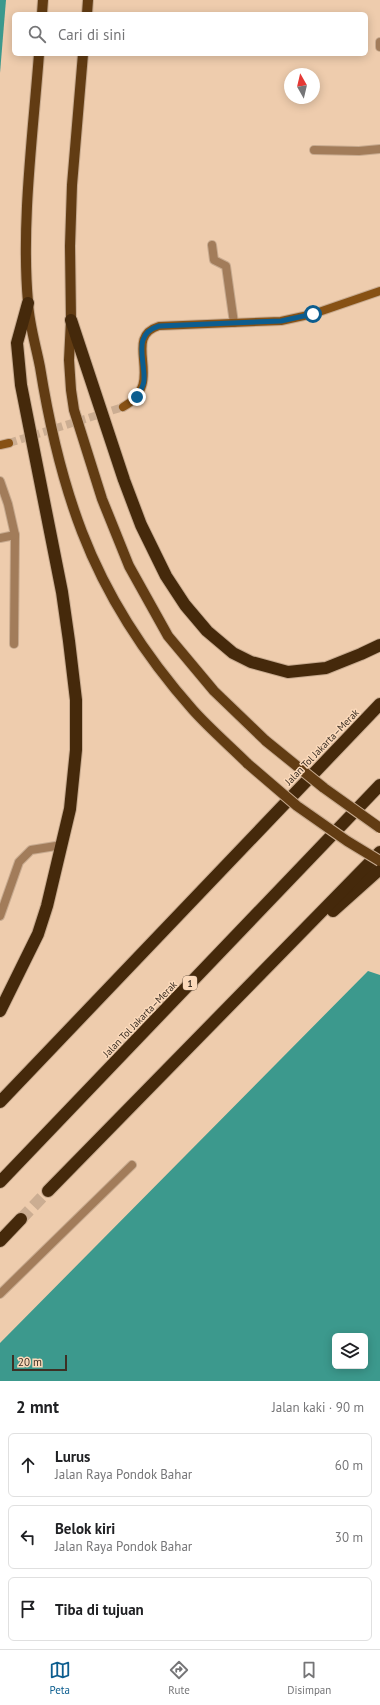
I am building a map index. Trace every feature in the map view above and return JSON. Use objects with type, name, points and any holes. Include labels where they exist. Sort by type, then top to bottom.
[{"type":"highway","points":[[0,1011],[38,934],[62,845],[70,808],[76,750],[76,700],[62,592],[21,385],[18,343],[28,303]]},
{"type":"highway","points":[[71,320],[124,480],[141,525],[166,576],[185,604],[207,631],[233,653],[251,662],[288,672],[326,668],[380,645]]},
{"type":"highway","name":"Jalan Tol Jakarta–Merak","points":[[0,1102],[380,704]]},
{"type":"highway","name":"Jalan Tol Jakarta–Merak","points":[[0,1182],[380,785]]},
{"type":"highway","points":[[48,1191],[241,992],[307,928],[380,852]]},
{"type":"highway","points":[[241,992],[380,869]]},
{"type":"highway","points":[[0,1241],[21,1219]]},
{"type":"main road","points":[[42,12],[43,0]]},
{"type":"main road","points":[[87,12],[88,0]]},
{"type":"main road","points":[[39,56],[26,244],[28,303],[55,444],[78,518],[98,569],[124,616],[153,661],[194,711],[248,764],[297,806],[347,841],[380,861]]},
{"type":"main road","points":[[83,56],[72,185],[70,246],[71,390],[74,410],[102,499],[129,566],[168,636],[214,691],[266,741],[324,788],[380,828]]},
{"type":"street","points":[[380,42],[380,47]]},
{"type":"street","points":[[314,150],[359,151],[380,149]]},
{"type":"street","points":[[212,245],[214,260],[226,266],[234,323]]},
{"type":"street","points":[[122,407],[131,403],[142,389],[144,381],[142,343],[144,336],[148,331],[159,326],[234,323],[297,318],[380,290]]},
{"type":"street","points":[[0,446],[9,443]]},
{"type":"street","points":[[0,481],[8,504],[15,534],[14,644]]},
{"type":"street","points":[[0,538],[15,534]]},
{"type":"street","points":[[0,916],[19,862],[31,850],[62,845]]},
{"type":"street","points":[[0,1294],[132,1165]]},
{"type":"water","points":[[0,0],[6,0],[0,73]]},
{"type":"water","points":[[368,971],[380,975],[380,1381],[0,1381],[0,1343]]},
{"type":"tunnel","points":[[9,443],[123,407]]},
{"type":"tunnel","points":[[21,1219],[48,1191]]},
{"type":"route","points":[[137,397],[142,389],[144,381],[142,343],[144,336],[153,328],[159,326],[281,321],[313,314]]}]
